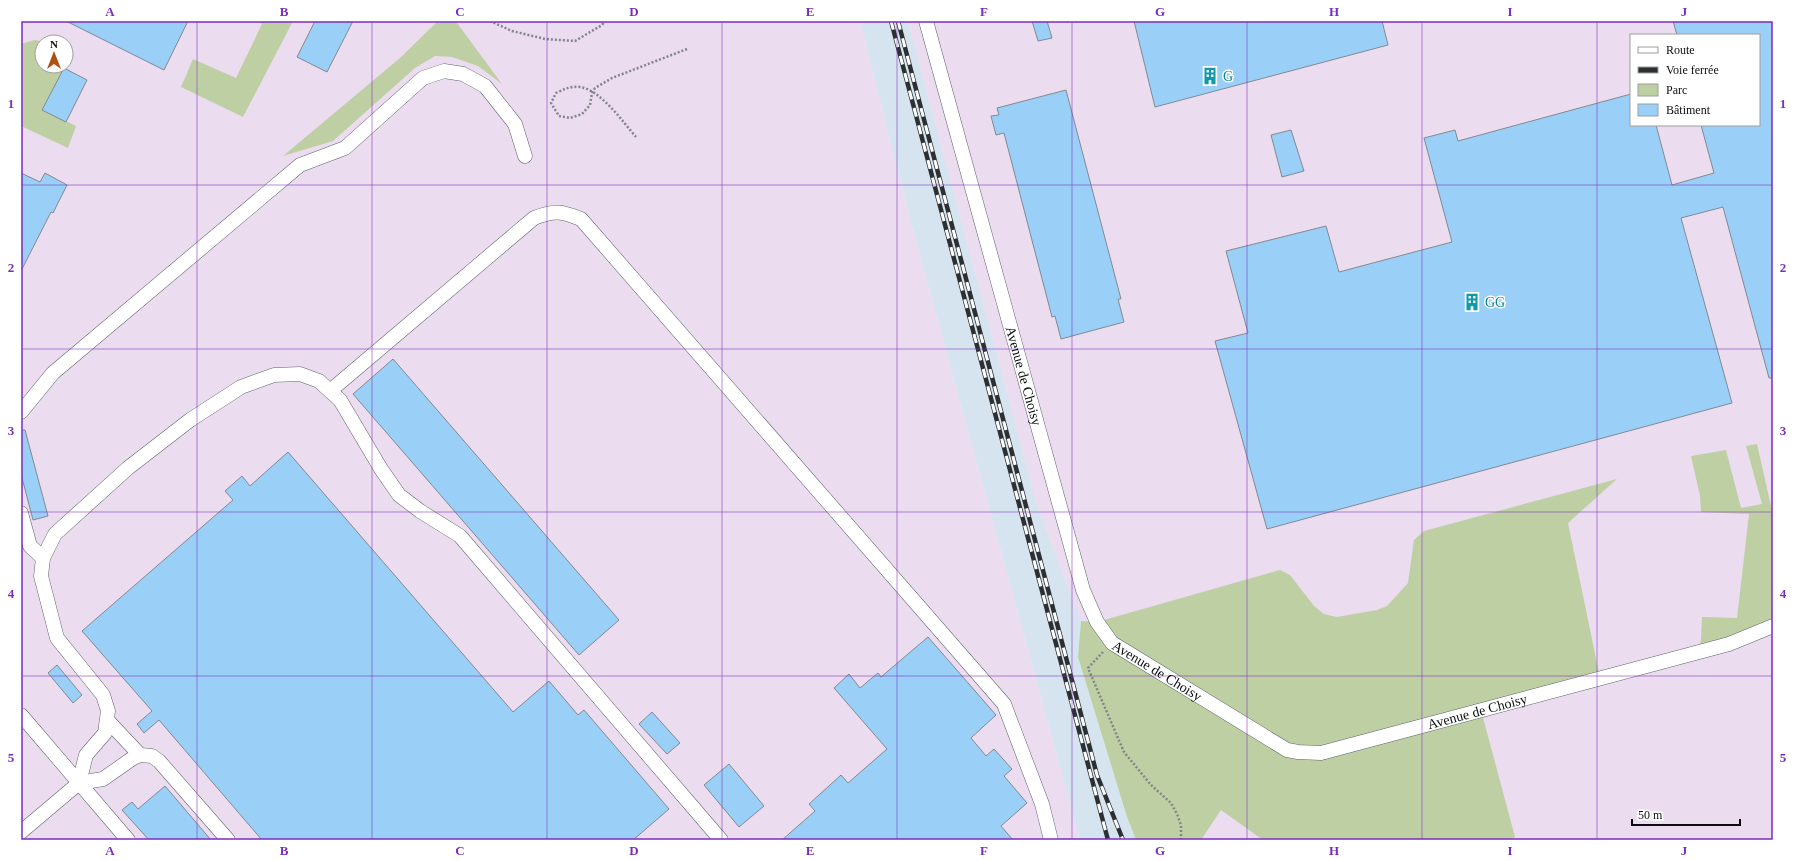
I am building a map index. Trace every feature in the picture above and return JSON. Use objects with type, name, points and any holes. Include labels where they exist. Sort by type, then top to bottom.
[{"type":"street","name":"Avenue de Choisy","points":[[926,21],[1083,590],[1097,622],[1112,643],[1287,750],[1316,753],[1332,751],[1524,698],[1729,644],[1773,626]]},
{"type":"street","points":[[21,412],[53,373],[300,165],[345,148],[423,78],[444,71],[463,74],[485,86],[515,124],[525,156]]},
{"type":"street","points":[[330,391],[534,218],[549,212],[562,212],[581,219],[1004,704],[1042,804],[1051,840]]},
{"type":"street","points":[[79,783],[86,755],[105,734],[108,721],[108,711],[103,695],[57,638],[41,576],[43,558],[56,534],[128,468],[190,420],[241,387],[274,375],[300,374],[319,381],[340,400],[377,462],[399,494],[420,511],[460,536],[721,840]]},
{"type":"street","points":[[21,514],[30,546],[43,558]]},
{"type":"street","points":[[21,715],[128,840]]},
{"type":"street","points":[[108,721],[140,755]]},
{"type":"street","points":[[21,832],[79,783],[103,779],[133,758],[140,755],[152,756],[159,761],[228,840]]},
{"type":"path","points":[[490,21],[512,31],[545,39],[575,41],[602,25],[605,21]]},
{"type":"path","points":[[636,137],[601,97],[592,93],[581,87],[567,88],[556,93],[551,102],[559,116],[570,118],[582,114],[590,105],[592,93],[595,88],[612,78],[687,48]]},
{"type":"path","points":[[1112,643],[1088,668],[1124,752],[1151,785],[1171,803],[1177,814],[1180,825],[1181,840]]},
{"type":"shaded area","points":[[21,21],[860,21],[909,215],[1080,840],[21,840]]},
{"type":"shaded area","points":[[860,21],[908,21],[1038,508],[1081,621],[1078,657],[1127,817],[1136,840],[1080,840],[909,215]]},
{"type":"shaded area","points":[[908,21],[1773,21],[1773,840],[1201,840],[1221,810],[1081,621],[1038,508]]},
{"type":"green space","points":[[256,21],[293,21],[243,117],[181,87],[193,59],[236,78],[262,24]]},
{"type":"green space","points":[[438,21],[455,21],[502,84],[478,66],[452,57],[435,56],[415,68],[333,141],[283,156],[400,58]]},
{"type":"green space","points":[[34,40],[34,74],[61,74],[43,110],[76,126],[68,148],[21,126],[21,44]]},
{"type":"green space","points":[[1757,444],[1773,515],[1773,626],[1697,653],[1701,640],[1702,617],[1737,618],[1749,514],[1701,512],[1700,496],[1691,456],[1726,450],[1741,508],[1762,504],[1746,446]]},
{"type":"green space","points":[[1617,479],[1568,523],[1600,678],[1481,710],[1515,837],[1509,840],[1263,840],[1221,810],[1201,840],[1136,840],[1127,817],[1078,657],[1081,621],[1097,622],[1280,570],[1290,575],[1314,606],[1324,614],[1337,617],[1377,610],[1387,606],[1408,583],[1414,540],[1424,531]]},
{"type":"building","points":[[66,21],[188,21],[164,70]]},
{"type":"building","points":[[315,21],[353,21],[327,72],[297,57]]},
{"type":"building","points":[[1032,21],[1047,21],[1052,38],[1038,41]]},
{"type":"building","name":"G","points":[[1134,21],[1382,21],[1388,45],[1155,107]]},
{"type":"building","name":"GG","points":[[1673,21],[1773,21],[1773,378],[1769,378],[1723,207],[1681,218],[1732,403],[1267,529],[1215,341],[1248,333],[1226,251],[1326,226],[1339,272],[1452,242],[1424,138],[1455,130],[1458,141],[1630,94],[1630,126],[1656,126],[1672,185],[1714,173],[1701,126],[1760,126],[1760,34],[1677,34]]},
{"type":"building","points":[[74,73],[87,80],[66,122],[42,110],[61,74]]},
{"type":"building","points":[[1066,90],[1121,299],[1118,299],[1124,322],[1061,339],[1055,316],[1052,317],[1004,133],[996,135],[991,116],[999,115],[997,108]]},
{"type":"building","points":[[1291,130],[1304,171],[1282,177],[1271,135]]},
{"type":"building","points":[[21,173],[40,182],[45,173],[67,185],[53,213],[51,212],[21,271]]},
{"type":"building","points":[[393,359],[619,620],[579,655],[353,394]]},
{"type":"building","points":[[21,430],[25,430],[48,516],[33,520],[21,474]]},
{"type":"building","points":[[288,452],[513,712],[549,681],[578,715],[584,710],[669,809],[633,840],[262,840],[159,720],[144,733],[137,724],[152,711],[82,631],[233,500],[225,491],[242,476],[250,486]]},
{"type":"building","points":[[928,637],[996,715],[971,738],[986,756],[994,749],[1012,769],[1004,776],[1027,803],[1001,826],[1013,840],[782,840],[815,811],[809,804],[841,775],[848,783],[887,749],[834,688],[849,674],[860,688],[878,673],[881,677]]},
{"type":"building","points":[[57,665],[82,695],[73,703],[48,673]]},
{"type":"building","points":[[652,712],[680,743],[667,754],[639,724]]},
{"type":"building","points":[[729,764],[764,806],[739,827],[704,785]]},
{"type":"building","points":[[165,786],[211,840],[149,840],[122,810],[132,802],[138,809]]},
{"type":"railway","points":[[891,21],[1108,840]]},
{"type":"railway","points":[[898,21],[1097,775],[1123,840]]},
{"type":"place","name":"G","points":[[1210,76]]},
{"type":"place","name":"GG","points":[[1472,302]]}]
